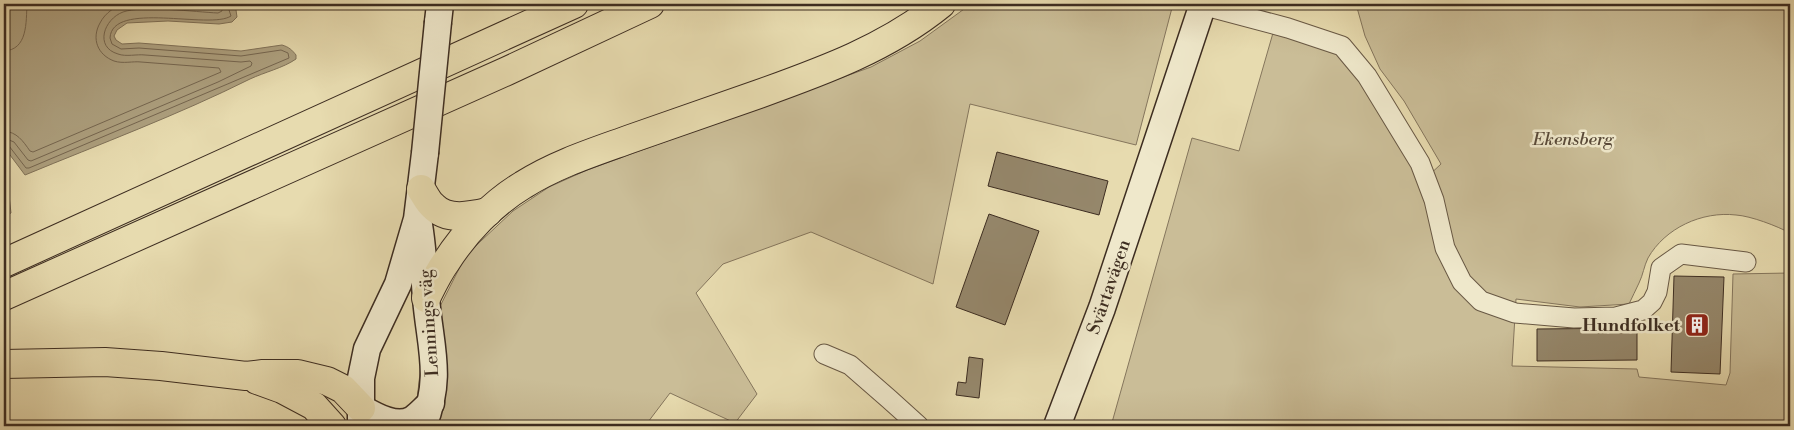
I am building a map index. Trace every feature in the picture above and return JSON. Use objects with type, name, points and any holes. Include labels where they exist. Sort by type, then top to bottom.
[{"type":"highway","points":[[493,42],[553,4]]},
{"type":"highway","points":[[4,263],[574,4]]},
{"type":"highway","points":[[4,296],[472,87],[650,4]]},
{"type":"highway","points":[[426,298],[445,263],[472,228],[521,185],[548,170],[587,155],[859,56],[896,36],[940,4]]},
{"type":"highway","points":[[421,189],[433,207],[444,214],[458,217],[488,212]]},
{"type":"highway","points":[[4,364],[105,362],[161,366],[246,376],[282,389],[314,406],[332,426]]},
{"type":"highway","points":[[246,376],[298,374],[327,381],[343,389],[361,417]]},
{"type":"main road","name":"Svärtavägen","points":[[1057,426],[1102,308],[1203,4]]},
{"type":"main road","points":[[427,415],[397,422],[361,417],[361,378],[367,349],[398,284],[418,218],[439,13]]},
{"type":"main road","name":"Lennings väg","points":[[418,218],[424,256],[426,298],[435,365],[434,389],[427,415]]},
{"type":"street","points":[[1203,4],[1288,28],[1342,46],[1367,76],[1420,163],[1434,200],[1445,248],[1462,282],[1481,301],[1515,313],[1574,318],[1616,317],[1643,310],[1652,302],[1657,292],[1661,268],[1681,254],[1746,262]]},
{"type":"street","points":[[824,354],[850,365],[918,426]]},
{"type":"green space","points":[[971,4],[1173,4],[1136,145],[970,104],[933,284],[811,232],[723,264],[696,293],[757,394],[735,423],[670,393],[645,426],[414,426],[424,338],[466,255],[513,211],[549,187],[587,170],[871,67],[920,41]]},
{"type":"green space","name":"Ekensberg","points":[[1356,4],[1790,4],[1790,233],[1749,217],[1723,214],[1710,216],[1698,219],[1674,230],[1655,247],[1648,258],[1629,304],[1580,307],[1516,299],[1512,366],[1637,369],[1639,377],[1726,385],[1730,373],[1733,274],[1790,273],[1790,426],[1111,426],[1192,138],[1239,151],[1275,26],[1342,46],[1426,178],[1441,164],[1404,101],[1380,69],[1365,36]]},
{"type":"green space","points":[[4,152],[11,213],[4,217]]},
{"type":"water","points":[[8,4],[231,4],[236,10],[237,17],[232,22],[219,24],[168,21],[127,23],[117,30],[114,36],[122,44],[139,43],[241,51],[282,45],[296,55],[296,59],[167,117],[25,175],[4,147],[4,62]]},
{"type":"building","points":[[997,152],[1108,181],[1099,215],[988,186]]},
{"type":"building","points":[[989,214],[1039,231],[1005,325],[956,307]]},
{"type":"building","name":"Hundfolket","points":[[1674,276],[1724,277],[1720,374],[1671,372]]},
{"type":"building","points":[[1637,328],[1637,360],[1537,361],[1537,329]]},
{"type":"building","points":[[969,357],[983,359],[979,398],[956,395],[958,382],[966,383]]},
{"type":"place","name":"Hundfolket","points":[[1697,325]]}]
